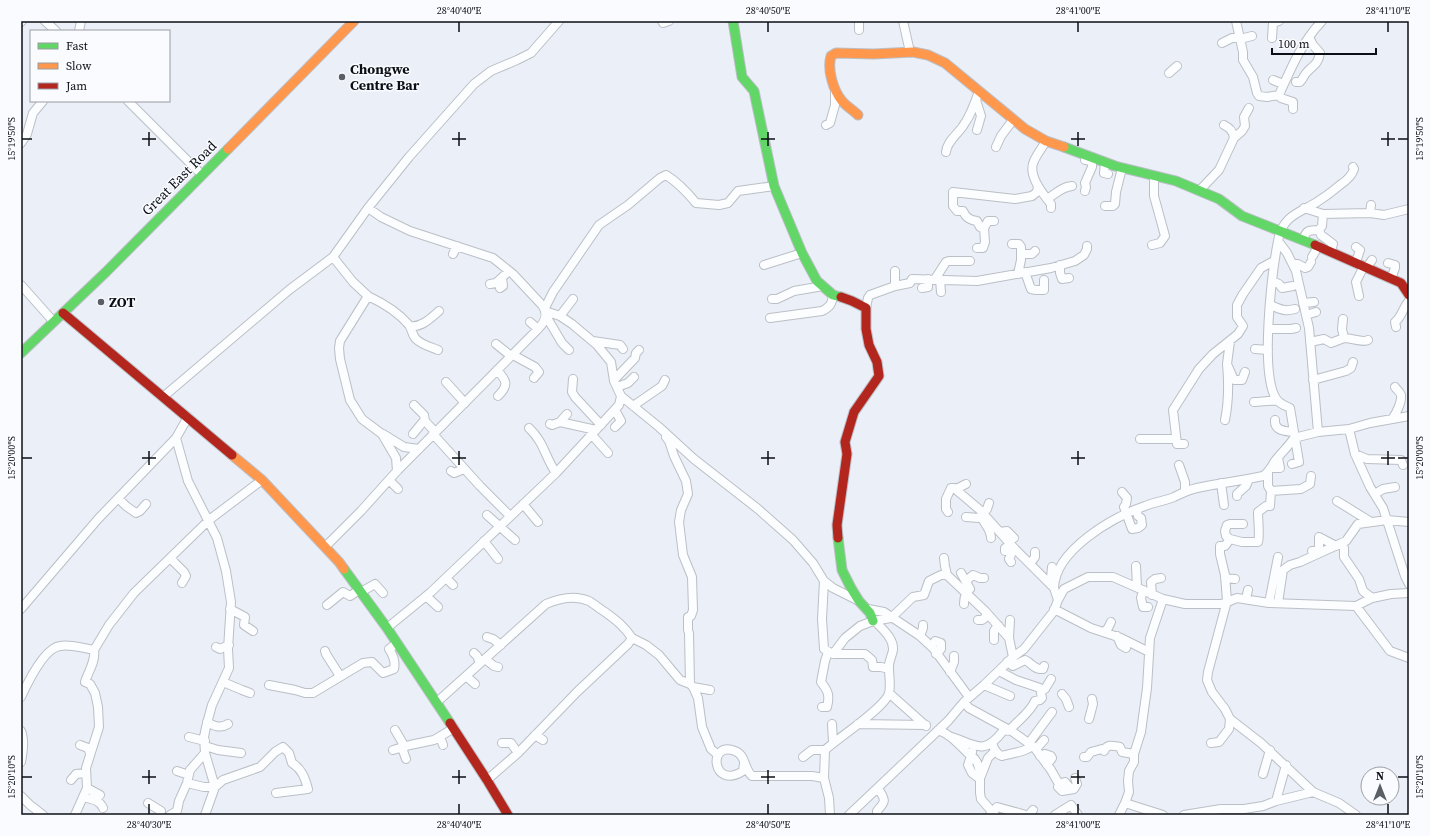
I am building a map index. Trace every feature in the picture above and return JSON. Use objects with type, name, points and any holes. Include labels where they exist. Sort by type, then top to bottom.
[{"type":"main road","name":"Great East Road","points":[[21,353],[224,154],[354,21]]},
{"type":"main road","points":[[732,21],[742,77],[754,91],[774,186],[802,253],[817,281],[833,295],[866,308],[866,329],[869,345],[877,362],[879,376],[854,412],[850,424],[845,442],[847,454],[846,468],[843,479],[837,525],[842,570],[859,601],[868,610],[874,621]]},
{"type":"main road","points":[[858,115],[841,100],[835,88],[829,63],[832,56],[836,53],[924,53],[945,64],[1013,120],[1046,141],[1122,168],[1176,181],[1218,199],[1242,216],[1317,245],[1331,251],[1341,258],[1365,264],[1401,283],[1407,289]]},
{"type":"main road","points":[[63,313],[262,480],[339,562],[387,628],[437,702],[508,815]]},
{"type":"street","points":[[45,21],[55,30]]},
{"type":"street","points":[[163,397],[289,290],[333,257],[368,208],[409,156],[474,84],[492,71],[531,53],[559,21]]},
{"type":"street","points":[[662,21],[663,23],[669,21]]},
{"type":"street","points":[[859,21],[859,30]]},
{"type":"street","points":[[903,21],[910,52]]},
{"type":"street","points":[[1236,21],[1243,60],[1253,77],[1257,93],[1259,96],[1267,97],[1279,95]]},
{"type":"street","points":[[1272,38],[1274,23],[1279,21]]},
{"type":"street","points":[[1279,95],[1298,53],[1322,21]]},
{"type":"street","points":[[1222,43],[1232,38],[1240,39],[1252,36]]},
{"type":"street","points":[[1296,82],[1302,81],[1304,76],[1313,68],[1319,59],[1320,53],[1313,45],[1309,37]]},
{"type":"street","points":[[1169,73],[1177,66]]},
{"type":"street","points":[[1273,80],[1283,84]]},
{"type":"street","points":[[826,125],[830,123],[835,105],[835,88]]},
{"type":"street","points":[[946,152],[946,146],[963,127],[974,108],[979,91]]},
{"type":"street","points":[[1279,95],[1281,98],[1293,102],[1293,109]]},
{"type":"street","points":[[976,100],[981,116],[977,130]]},
{"type":"street","points":[[21,143],[27,134],[33,113],[42,102]]},
{"type":"street","points":[[129,102],[202,175]]},
{"type":"street","points":[[1199,192],[1219,170],[1234,138],[1245,126],[1244,117],[1249,108]]},
{"type":"street","points":[[996,147],[1001,136],[1013,120]]},
{"type":"street","points":[[1224,125],[1233,133],[1234,138]]},
{"type":"street","points":[[1046,141],[1032,166],[1034,178],[1051,204],[1051,208]]},
{"type":"street","points":[[1078,153],[1079,157],[1092,161],[1092,167],[1085,183],[1085,191]]},
{"type":"street","points":[[1105,162],[1104,172],[1108,174]]},
{"type":"street","points":[[1278,401],[1272,389],[1268,350],[1272,281],[1279,231],[1293,215],[1332,192],[1347,180],[1353,172],[1353,167]]},
{"type":"street","points":[[1105,206],[1114,206],[1115,204],[1116,192],[1122,168]]},
{"type":"street","points":[[325,547],[434,433],[543,324],[553,292],[599,226],[628,205],[660,178],[666,175],[686,190],[696,203],[719,205],[728,203],[738,191],[774,186]]},
{"type":"street","points":[[1152,246],[1160,243],[1165,236],[1154,196],[1154,176]]},
{"type":"street","points":[[984,228],[980,227],[977,221],[965,217],[963,211],[957,211],[953,206],[953,192],[1015,199],[1032,196],[1037,192],[1038,186]]},
{"type":"street","points":[[1047,199],[1065,186],[1072,186]]},
{"type":"street","points":[[368,208],[381,217],[410,231],[493,258],[509,271],[546,312],[562,343],[568,350]]},
{"type":"street","points":[[1304,208],[1323,214],[1371,209],[1384,215],[1409,209]]},
{"type":"street","points":[[1319,230],[1322,226],[1323,214]]},
{"type":"street","points":[[977,248],[983,248],[985,242],[984,228],[988,221],[994,221]]},
{"type":"street","points":[[1303,240],[1308,230],[1319,230]]},
{"type":"street","points":[[1319,230],[1321,235],[1333,244],[1331,251]]},
{"type":"street","points":[[1278,241],[1293,264],[1306,315],[1310,342],[1318,432]]},
{"type":"street","points":[[1012,244],[1019,244],[1021,246],[1022,273],[1030,289],[1044,290],[1044,280]]},
{"type":"street","points":[[1293,264],[1298,264],[1305,268],[1308,266],[1312,260],[1317,245]]},
{"type":"street","points":[[453,254],[457,246]]},
{"type":"street","points":[[855,303],[870,294],[910,283],[912,279],[934,279],[963,283],[1060,265],[1075,261],[1084,255],[1087,246]]},
{"type":"street","points":[[1356,247],[1360,250],[1365,264],[1356,282],[1359,296]]},
{"type":"street","points":[[1021,254],[1032,254],[1035,251]]},
{"type":"street","points":[[764,265],[802,253]]},
{"type":"street","points":[[333,257],[353,282],[368,296],[388,306],[410,326],[412,334],[416,340],[438,350]]},
{"type":"street","points":[[922,288],[928,287],[946,262],[970,261]]},
{"type":"street","points":[[1184,444],[1177,444],[1173,410],[1199,369],[1213,354],[1238,334],[1243,326],[1238,317],[1237,305],[1261,268],[1274,261]]},
{"type":"street","points":[[1388,263],[1395,265],[1396,268],[1391,279]]},
{"type":"street","points":[[1060,265],[1062,279],[1068,278]]},
{"type":"street","points":[[490,284],[496,283],[509,271]]},
{"type":"street","points":[[895,286],[896,271]]},
{"type":"street","points":[[500,288],[502,286],[502,278]]},
{"type":"street","points":[[934,279],[940,292]]},
{"type":"street","points":[[1272,281],[1279,284],[1282,288],[1293,286]]},
{"type":"street","points":[[21,285],[54,322]]},
{"type":"street","points":[[772,299],[777,299],[794,291],[823,286]]},
{"type":"street","points":[[866,308],[870,294]]},
{"type":"street","points":[[770,318],[822,311],[829,308],[833,295]]},
{"type":"street","points":[[368,296],[340,341],[339,348],[342,370],[350,400],[362,419],[382,434],[404,447],[419,449]]},
{"type":"street","points":[[560,316],[573,299]]},
{"type":"street","points":[[1396,327],[1395,322],[1399,319],[1401,312],[1409,300]]},
{"type":"street","points":[[1303,303],[1314,302]]},
{"type":"street","points":[[1270,305],[1280,310],[1289,311],[1296,309]]},
{"type":"street","points":[[410,326],[415,327],[423,324],[439,310]]},
{"type":"street","points":[[546,312],[560,316],[597,345],[611,362],[615,384],[621,396],[694,459],[758,509],[793,540],[813,563],[824,581],[859,601]]},
{"type":"street","points":[[1306,315],[1316,312]]},
{"type":"street","points":[[1343,319],[1342,330],[1344,338]]},
{"type":"street","points":[[530,322],[538,329]]},
{"type":"street","points":[[1269,329],[1291,330],[1296,328]]},
{"type":"street","points":[[1310,342],[1324,339],[1331,343],[1344,338],[1364,342],[1368,340]]},
{"type":"street","points":[[592,340],[620,345],[623,349]]},
{"type":"street","points":[[1225,420],[1228,405],[1229,379],[1227,364],[1230,341]]},
{"type":"street","points":[[496,344],[512,356],[534,367],[539,372],[534,378]]},
{"type":"street","points":[[1255,349],[1268,350]]},
{"type":"street","points":[[615,384],[635,358],[636,353],[639,350]]},
{"type":"street","points":[[1313,380],[1346,371],[1351,368],[1353,362]]},
{"type":"street","points":[[1227,364],[1234,380],[1242,380],[1245,372]]},
{"type":"street","points":[[497,370],[504,378],[506,384],[505,389],[498,396]]},
{"type":"street","points":[[615,384],[628,383],[634,377]]},
{"type":"street","points":[[573,379],[572,392],[597,430],[608,453]]},
{"type":"street","points":[[633,406],[662,386],[665,380]]},
{"type":"street","points":[[446,382],[465,403]]},
{"type":"street","points":[[1392,419],[1398,411],[1401,398],[1400,394],[1395,388]]},
{"type":"street","points":[[387,628],[446,578],[556,473],[620,405],[621,396]]},
{"type":"street","points":[[1228,398],[1237,407]]},
{"type":"street","points":[[1254,402],[1264,402],[1270,400],[1278,401],[1290,408],[1299,462],[1292,464]]},
{"type":"street","points":[[414,405],[424,415],[434,433],[464,469],[510,516]]},
{"type":"street","points":[[615,410],[621,421],[615,427]]},
{"type":"street","points":[[550,424],[552,425],[560,422],[567,414]]},
{"type":"street","points":[[1275,420],[1274,424],[1277,428],[1294,435],[1349,429],[1409,416]]},
{"type":"street","points":[[21,609],[98,519],[176,438],[188,418]]},
{"type":"street","points":[[413,434],[422,423],[426,421]]},
{"type":"street","points":[[560,422],[597,430]]},
{"type":"street","points":[[658,427],[669,441],[674,456],[686,481],[688,494],[681,510],[679,522],[683,555],[692,577],[693,610],[691,616],[688,617],[692,685],[698,698],[702,727],[712,748],[718,755]]},
{"type":"street","points":[[529,428],[540,439],[550,465],[556,473]]},
{"type":"street","points":[[1349,429],[1355,454],[1383,508],[1404,576],[1409,584]]},
{"type":"street","points":[[382,434],[396,458],[397,471]]},
{"type":"street","points":[[1051,578],[1073,549],[1095,532],[1126,514],[1199,487],[1263,476],[1288,448],[1294,435]]},
{"type":"street","points":[[176,438],[188,481],[217,538],[226,571],[231,602],[228,645],[229,668],[212,705],[207,722],[205,747],[215,787]]},
{"type":"street","points":[[1140,439],[1176,439]]},
{"type":"street","points":[[1355,454],[1367,459],[1401,460],[1403,465]]},
{"type":"street","points":[[1179,465],[1185,481],[1185,491]]},
{"type":"street","points":[[451,471],[454,473],[464,469]]},
{"type":"street","points":[[1243,524],[1226,525],[1226,536],[1230,539],[1242,542],[1258,542],[1260,537],[1258,532],[1258,512],[1266,506],[1270,506],[1272,491],[1268,486],[1269,471]]},
{"type":"street","points":[[1272,491],[1302,489],[1310,484],[1311,476]]},
{"type":"street","points":[[1237,496],[1237,494],[1246,486],[1249,479]]},
{"type":"street","points":[[75,815],[87,788],[86,768],[99,727],[95,693],[90,684],[85,682],[92,665],[95,654],[94,650],[110,625],[134,593],[209,520],[262,480]]},
{"type":"street","points":[[389,480],[398,489]]},
{"type":"street","points":[[1185,481],[1193,486],[1199,487]]},
{"type":"street","points":[[1221,483],[1224,505]]},
{"type":"street","points":[[948,512],[946,509],[946,499],[951,488],[956,489],[966,484]]},
{"type":"street","points":[[1375,494],[1383,489],[1395,488]]},
{"type":"street","points":[[956,489],[1013,543],[1030,564],[1051,578],[1078,582]]},
{"type":"street","points":[[1122,492],[1127,498],[1124,507],[1132,529],[1140,527],[1143,522],[1138,516],[1136,510]]},
{"type":"street","points":[[118,498],[136,513],[140,512],[146,504]]},
{"type":"street","points":[[1337,501],[1371,522]]},
{"type":"street","points":[[966,517],[979,518],[987,509],[989,503]]},
{"type":"street","points":[[524,504],[538,522]]},
{"type":"street","points":[[487,515],[515,540]]},
{"type":"street","points":[[982,515],[983,521],[991,533],[991,538]]},
{"type":"street","points":[[1269,603],[1279,572],[1290,565],[1310,558],[1346,541],[1358,524],[1387,520],[1409,522]]},
{"type":"street","points":[[1310,558],[1310,551],[1319,550],[1319,537],[1344,548],[1344,557],[1360,579],[1363,590],[1372,598]]},
{"type":"street","points":[[1230,539],[1225,546],[1220,546],[1227,601],[1212,654],[1207,680],[1212,692],[1225,709],[1230,719],[1270,750],[1313,792],[1339,803],[1356,815]]},
{"type":"street","points":[[484,541],[498,559]]},
{"type":"street","points":[[1005,552],[1005,548],[1013,543]]},
{"type":"street","points":[[1011,562],[1009,559],[1013,543]]},
{"type":"street","points":[[1030,564],[1035,552]]},
{"type":"street","points":[[170,558],[186,576],[182,583]]},
{"type":"street","points":[[944,558],[944,566],[947,575],[986,612],[1009,638]]},
{"type":"street","points":[[1136,566],[1143,607],[1148,607]]},
{"type":"street","points":[[1052,567],[1051,578],[1058,600]]},
{"type":"street","points":[[1278,603],[1279,572]]},
{"type":"street","points":[[961,573],[970,589],[966,592],[964,604]]},
{"type":"street","points":[[822,707],[827,707],[828,702],[828,690],[821,682],[825,661],[845,638],[860,626],[874,621],[891,618],[913,597],[924,595],[929,581],[941,575],[947,575]]},
{"type":"street","points":[[966,581],[973,575],[984,578]]},
{"type":"street","points":[[849,815],[948,721],[967,699],[984,685],[1010,659],[1024,649],[1054,609],[1064,589],[1088,577],[1113,577],[1162,599],[1185,604],[1222,604],[1237,598],[1269,603],[1356,606],[1372,598],[1391,594],[1409,593]]},
{"type":"street","points":[[446,578],[453,585]]},
{"type":"street","points":[[1152,595],[1151,582],[1155,579],[1161,578]]},
{"type":"street","points":[[1225,578],[1235,579]]},
{"type":"street","points":[[824,581],[822,597],[824,649],[831,653],[865,654],[872,660],[873,667],[889,669]]},
{"type":"street","points":[[327,605],[343,592],[350,596],[375,584],[383,593]]},
{"type":"street","points":[[1246,600],[1248,590]]},
{"type":"street","points":[[426,596],[438,607]]},
{"type":"street","points":[[437,702],[546,604],[558,598],[589,601],[626,628],[632,638],[646,645],[659,655],[680,680],[710,690]]},
{"type":"street","points":[[1119,815],[1129,792],[1129,771],[1134,762],[1134,754],[1141,732],[1147,688],[1150,638],[1162,599]]},
{"type":"street","points":[[1356,606],[1390,651],[1409,658]]},
{"type":"street","points":[[230,609],[246,617],[244,625],[253,631]]},
{"type":"street","points":[[1054,609],[1091,628],[1117,636],[1149,652]]},
{"type":"street","points":[[868,610],[884,612],[920,636],[950,672],[967,699],[969,708],[1010,730],[1034,748],[1048,765],[1059,784],[1065,782],[1071,789],[1074,788],[1077,784],[1075,778]]},
{"type":"street","points":[[978,620],[982,620],[986,617],[986,612]]},
{"type":"street","points":[[1010,620],[1010,659],[1013,666],[1025,660],[1039,670],[1043,669],[1044,666]]},
{"type":"street","points":[[830,815],[829,798],[824,778],[825,750],[886,700],[890,693],[888,663],[893,650],[892,640],[874,621]]},
{"type":"street","points":[[1104,632],[1111,622]]},
{"type":"street","points":[[920,636],[923,625]]},
{"type":"street","points":[[994,640],[994,631],[998,625]]},
{"type":"street","points":[[1117,636],[1121,646],[1126,648]]},
{"type":"street","points":[[487,637],[501,644]]},
{"type":"street","points":[[487,780],[518,753],[577,692],[628,644],[632,638]]},
{"type":"street","points":[[935,641],[941,643],[941,649],[936,654]]},
{"type":"street","points":[[394,669],[394,657],[389,649],[397,643]]},
{"type":"street","points":[[216,647],[220,649],[228,645]]},
{"type":"street","points":[[21,697],[44,657],[54,648],[58,646],[65,646],[94,650]]},
{"type":"street","points":[[325,651],[340,676]]},
{"type":"street","points":[[474,653],[482,661],[498,667]]},
{"type":"street","points":[[950,672],[954,662],[954,656]]},
{"type":"street","points":[[269,685],[305,693],[313,693],[363,663],[372,662],[383,674],[409,661]]},
{"type":"street","points":[[980,779],[972,773],[968,765],[973,750],[977,747],[992,743],[1003,731],[1010,730],[1016,722],[1033,707],[1035,701],[1042,698],[1040,688],[1016,680],[999,670]]},
{"type":"street","points":[[466,676],[474,684]]},
{"type":"street","points":[[1045,689],[1051,679]]},
{"type":"street","points":[[223,682],[250,693]]},
{"type":"street","points":[[984,685],[1010,696]]},
{"type":"street","points":[[890,693],[926,725],[936,731],[946,733],[971,756]]},
{"type":"street","points":[[1062,694],[1069,707]]},
{"type":"street","points":[[1089,719],[1093,704],[1092,699]]},
{"type":"street","points":[[1034,748],[1052,712]]},
{"type":"street","points":[[1212,743],[1219,742],[1229,729],[1230,719]]},
{"type":"street","points":[[207,722],[216,727],[224,727],[228,724]]},
{"type":"street","points":[[832,724],[833,742]]},
{"type":"street","points":[[858,724],[926,725]]},
{"type":"street","points":[[393,750],[434,740],[442,741],[454,728]]},
{"type":"street","points":[[396,730],[406,758]]},
{"type":"street","points":[[21,731],[23,748],[21,762]]},
{"type":"street","points":[[535,735],[543,740]]},
{"type":"street","points":[[189,737],[205,747],[241,753]]},
{"type":"street","points":[[952,738],[967,742],[977,747]]},
{"type":"street","points":[[992,743],[996,751],[1002,756],[1008,753],[1034,748],[1044,740]]},
{"type":"street","points":[[502,743],[511,743],[518,753]]},
{"type":"street","points":[[80,745],[88,748],[90,752]]},
{"type":"street","points":[[1084,758],[1088,757],[1091,752],[1102,749],[1104,751],[1108,746],[1120,747],[1122,752],[1134,754]]},
{"type":"street","points":[[174,814],[190,770],[205,747]]},
{"type":"street","points":[[205,815],[215,787],[223,780],[260,767],[275,752],[283,747],[289,753],[292,763],[299,767],[308,789],[276,793]]},
{"type":"street","points":[[752,776],[748,773],[742,756],[736,751],[728,750],[720,752],[716,758],[716,766],[722,773],[728,775],[738,774],[752,776],[812,776],[824,778]]},
{"type":"street","points":[[803,757],[812,750],[825,750]]},
{"type":"street","points":[[1263,774],[1264,766],[1270,750]]},
{"type":"street","points":[[996,751],[988,758],[980,779],[981,799],[992,814],[997,807],[1029,813]]},
{"type":"street","points":[[738,774],[743,771],[744,764]]},
{"type":"street","points":[[1276,801],[1286,765]]},
{"type":"street","points":[[177,771],[188,779],[204,787],[215,787]]},
{"type":"street","points":[[71,780],[76,774],[86,773]]},
{"type":"street","points":[[87,788],[100,795]]},
{"type":"street","points":[[877,815],[877,811],[884,803],[878,788]]},
{"type":"street","points":[[1184,815],[1221,809],[1244,809],[1263,806],[1276,801],[1313,792]]},
{"type":"street","points":[[21,796],[43,815]]},
{"type":"street","points":[[83,797],[95,800],[102,805],[103,808]]},
{"type":"street","points":[[148,802],[161,811],[161,814]]},
{"type":"street","points":[[1125,802],[1160,815]]},
{"type":"street","points":[[1055,815],[1071,805],[1078,815]]},
{"type":"traffic: fast","points":[[733,21],[742,77],[754,91],[774,186],[802,253],[817,281],[833,295],[841,297]]},
{"type":"traffic: fast","points":[[1064,147],[1115,166],[1176,181],[1219,199],[1242,216],[1315,245]]},
{"type":"traffic: fast","points":[[21,353],[106,272],[228,149]]},
{"type":"traffic: fast","points":[[838,538],[842,570],[851,588],[859,601],[870,613],[873,621]]},
{"type":"traffic: fast","points":[[344,569],[387,628],[450,723]]},
{"type":"traffic: slow","points":[[228,149],[354,21]]},
{"type":"traffic: slow","points":[[858,115],[844,103],[836,91],[830,73],[831,56],[836,53],[874,54],[913,52],[928,55],[945,63],[1025,129],[1046,141],[1064,147]]},
{"type":"traffic: slow","points":[[232,455],[262,480],[344,569]]},
{"type":"traffic: jam","points":[[1315,245],[1401,283],[1409,295]]},
{"type":"traffic: jam","points":[[838,538],[837,525],[847,454],[845,442],[854,412],[879,376],[877,362],[869,345],[866,329],[866,308],[841,297]]},
{"type":"traffic: jam","points":[[63,313],[232,455]]},
{"type":"traffic: jam","points":[[450,723],[508,815]]},
{"type":"place","name":"Chongwe Centre Bar","points":[[342,77]]},
{"type":"place","name":"ZOT","points":[[101,302]]}]
